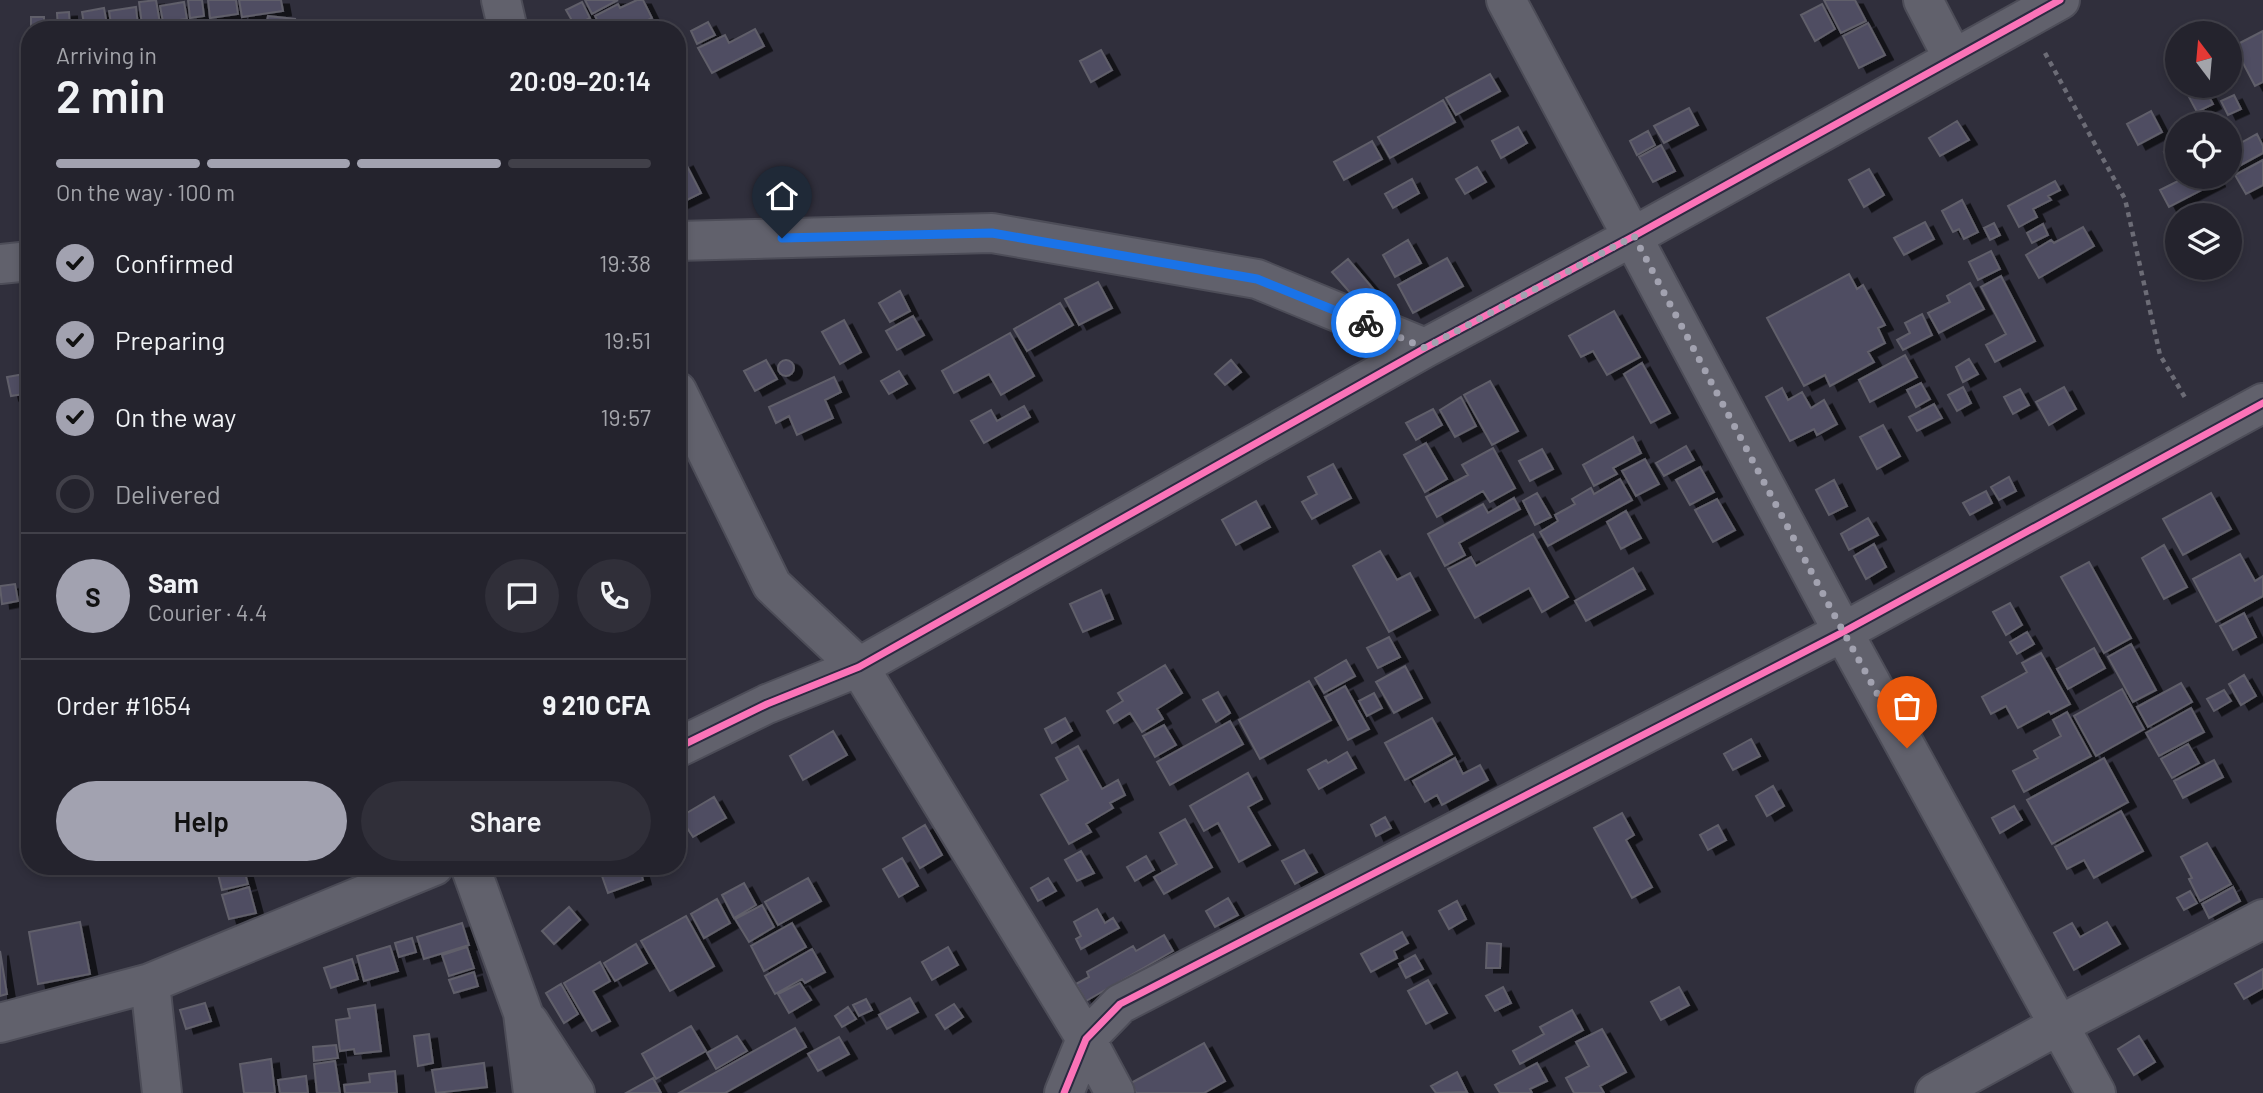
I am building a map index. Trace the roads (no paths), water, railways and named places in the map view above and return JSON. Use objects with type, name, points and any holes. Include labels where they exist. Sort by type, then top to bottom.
[{"type":"street","points":[[502,0],[506,21]]},
{"type":"street","points":[[1506,0],[1843,632],[2096,1093]]},
{"type":"street","points":[[1923,0],[1953,58]]},
{"type":"street","points":[[686,744],[767,704],[859,667],[1425,348],[1634,236],[2060,0]]},
{"type":"street","points":[[686,241],[992,233],[1257,279],[1425,348]]},
{"type":"street","points":[[0,264],[21,262]]},
{"type":"street","points":[[1064,1093],[1086,1039],[1120,1003],[1843,632],[2263,402]]},
{"type":"street","points":[[686,409],[772,585],[859,667],[1086,1039],[1115,1093]]},
{"type":"street","points":[[0,1023],[150,983],[412,875]]},
{"type":"street","points":[[473,875],[523,1013],[533,1093]]},
{"type":"street","points":[[1935,1093],[2263,919]]},
{"type":"street","points":[[150,983],[162,1093]]},
{"type":"street","points":[[523,1013],[575,1093]]}]
